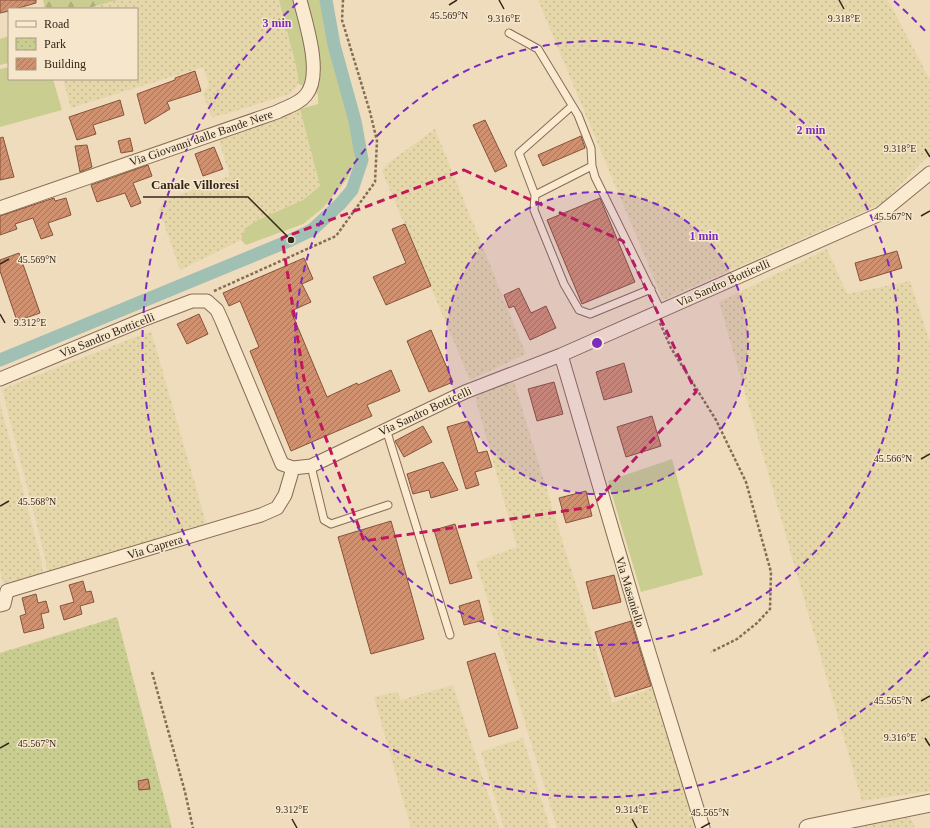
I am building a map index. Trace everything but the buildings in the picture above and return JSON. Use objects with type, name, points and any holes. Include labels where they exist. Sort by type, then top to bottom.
[{"type":"street","name":"Via Giovanni dalle Bande Nere","points":[[0,208],[277,112],[296,103],[306,96],[312,84],[314,66],[300,0]]},
{"type":"street","name":"Via Sandro Botticelli","points":[[0,379],[192,301],[207,301],[217,310],[282,464],[293,468],[311,466],[465,392],[561,355],[880,214],[930,173]]},
{"type":"street","name":"Via Masaniello","points":[[561,355],[635,607],[703,828]]},
{"type":"street","name":"Via Caprera","points":[[0,605],[4,604],[7,591],[260,515],[277,508],[285,495],[293,468]]},
{"type":"street","points":[[808,828],[930,803]]},
{"type":"lane","points":[[509,33],[538,49],[578,115],[591,148],[592,166],[595,177],[651,289],[659,312]]},
{"type":"lane","points":[[572,106],[519,154],[536,195],[534,210],[564,284],[579,310],[590,314],[651,289]]},
{"type":"lane","points":[[536,195],[592,166]]},
{"type":"lane","points":[[386,429],[450,635]]},
{"type":"lane","points":[[311,466],[324,520],[332,524],[388,505]]},
{"type":"path","points":[[213,291],[336,236],[375,182],[377,141],[370,112],[342,20],[342,0]]},
{"type":"path","points":[[659,312],[671,348],[716,420],[746,482],[771,572],[770,609],[757,623],[737,640],[711,652]]},
{"type":"path","points":[[152,672],[185,792],[193,828]]},
{"type":"highlighted area","points":[[464,170],[623,241],[696,392],[591,507],[364,541],[304,379],[282,238]]},
{"type":"shaded area","points":[[117,0],[279,0],[296,66],[299,84],[290,94],[212,118],[203,94],[209,84],[203,67],[71,108],[63,80],[138,80],[138,8],[89,8]]},
{"type":"shaded area","points":[[538,0],[888,0],[930,80],[930,154],[881,204],[663,300]]},
{"type":"shaded area","points":[[300,109],[320,186],[303,200],[258,220],[245,228],[241,240],[180,270],[159,209],[166,200],[230,176],[218,137]]},
{"type":"shaded area","points":[[435,129],[526,354],[470,380],[382,171],[387,164]]},
{"type":"shaded area","points":[[827,249],[847,294],[910,281],[930,342],[930,791],[862,801],[719,302]]},
{"type":"shaded area","points":[[151,331],[207,526],[47,571],[45,557],[2,389]]},
{"type":"shaded area","points":[[513,379],[612,703],[654,687],[700,828],[557,828],[476,562],[517,547],[475,397]]},
{"type":"shaded area","points":[[0,403],[41,559],[43,574],[3,583],[0,570]]},
{"type":"shaded area","points":[[453,685],[499,828],[411,828],[374,697],[397,692],[401,700]]},
{"type":"shaded area","points":[[523,738],[550,828],[504,828],[481,752]]},
{"type":"shaded area","points":[[910,817],[915,828],[858,828]]},
{"type":"green space","points":[[43,0],[117,0],[89,8],[45,8]]},
{"type":"green space","points":[[279,0],[321,0],[322,10],[354,140],[355,161],[347,179],[323,208],[303,224],[246,245],[241,240],[245,228],[258,220],[303,200],[320,186],[300,109],[318,104],[318,94],[299,84],[296,66]]},
{"type":"green space","points":[[8,36],[8,63],[0,65],[0,39]]},
{"type":"green space","points":[[8,67],[8,80],[53,80],[62,110],[0,127],[0,69]]},
{"type":"green space","points":[[672,459],[703,575],[641,592],[608,481]]},
{"type":"green space","points":[[117,617],[172,828],[0,828],[0,653]]},
{"type":"waterway","points":[[0,360],[291,240],[312,230],[340,204],[352,190],[362,160],[355,121],[334,45],[326,0]]},
{"type":"place","name":"Canale Villoresi","points":[[291,240]]}]
